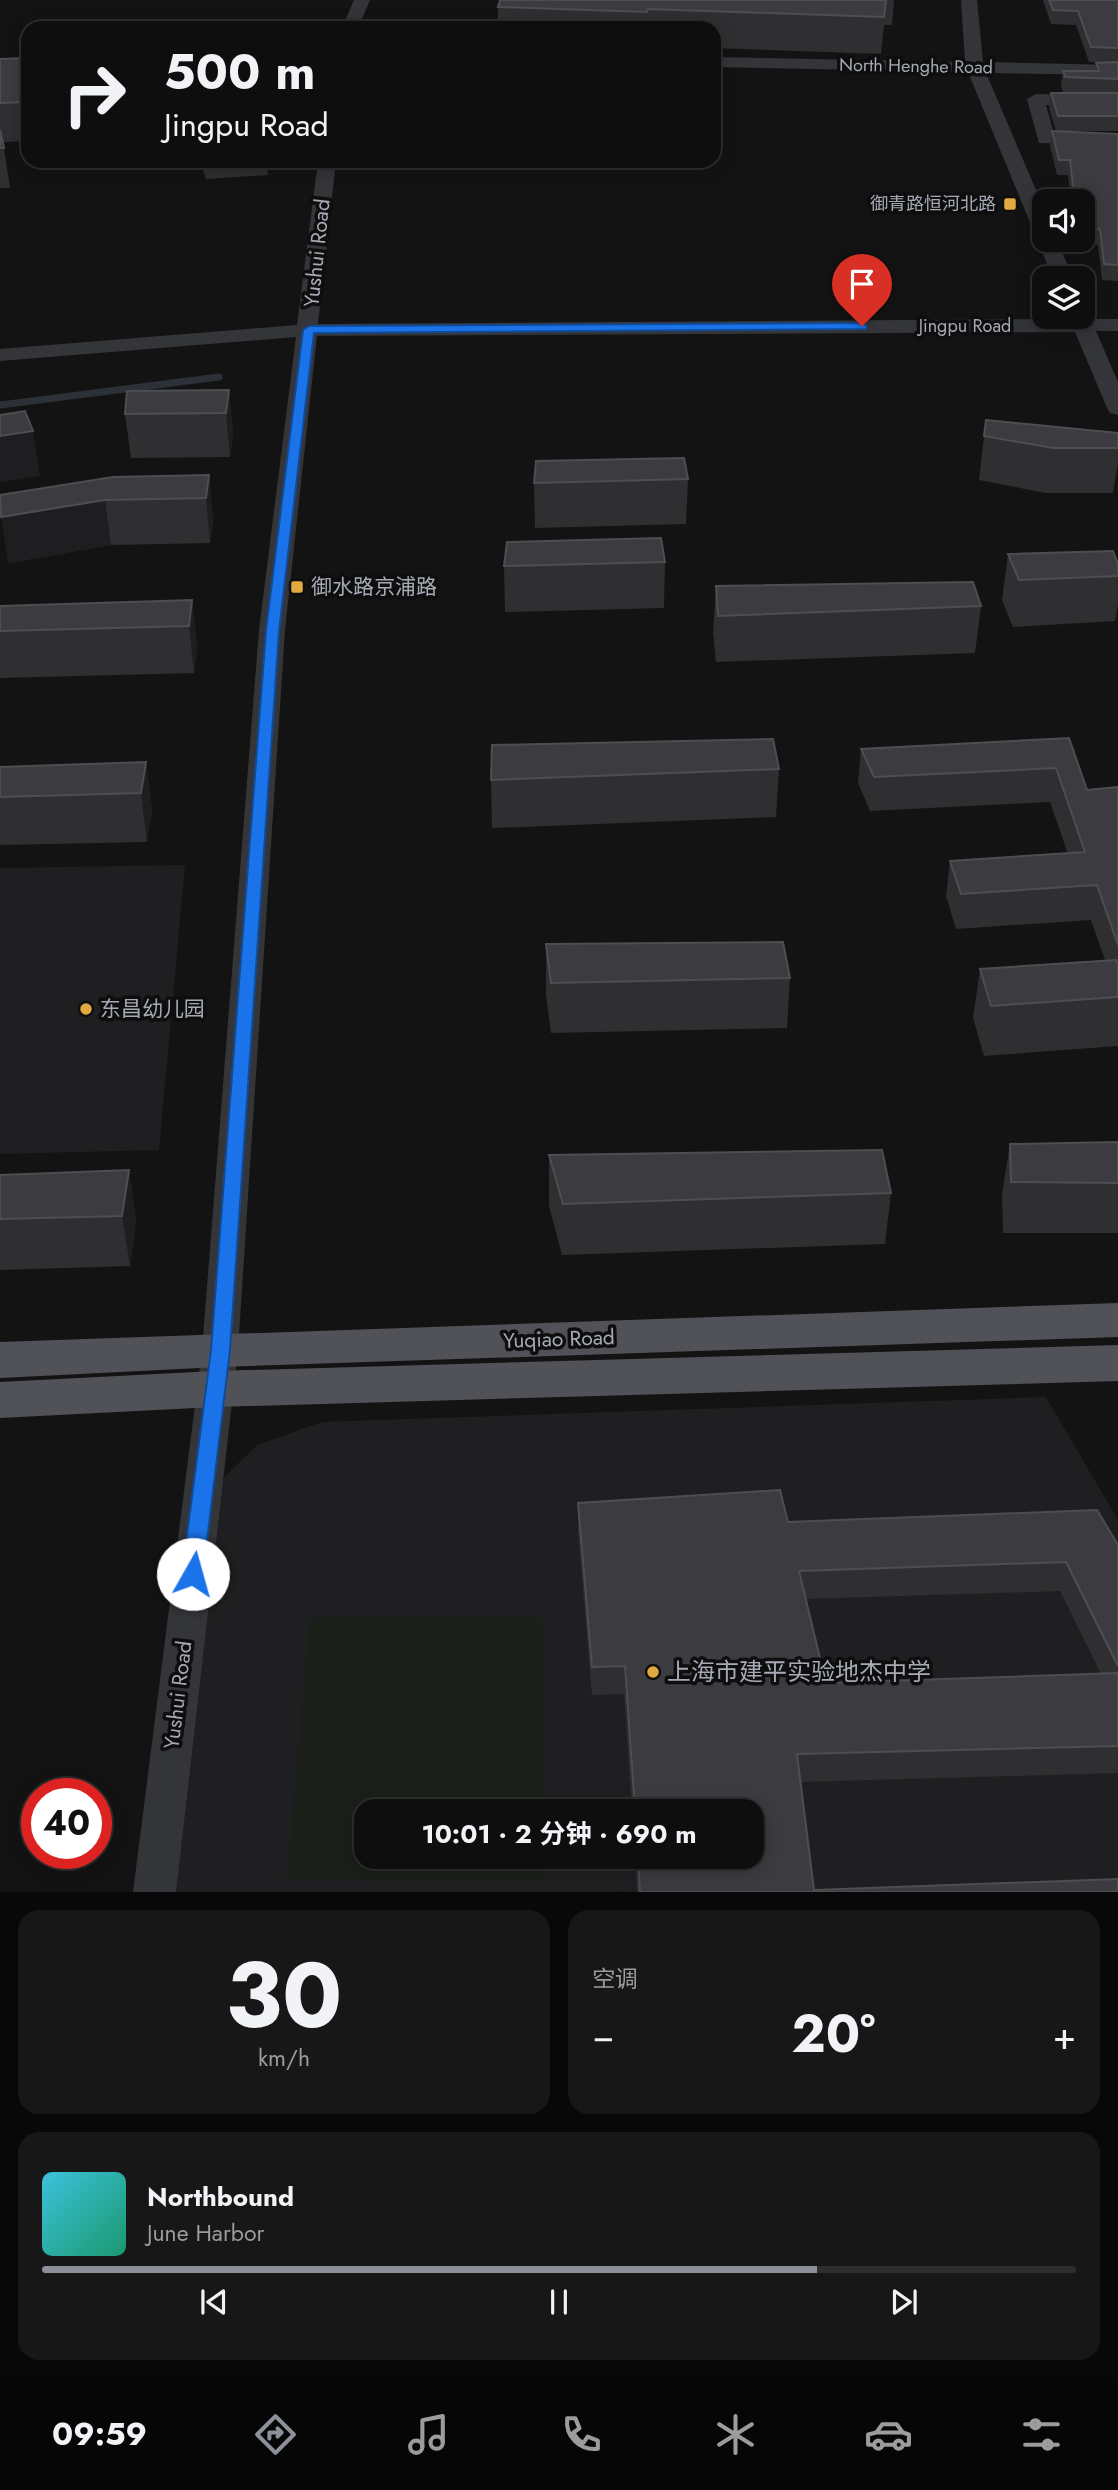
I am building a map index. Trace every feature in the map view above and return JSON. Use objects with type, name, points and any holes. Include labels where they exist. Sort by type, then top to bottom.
[{"type":"main road","name":"Yuqiao Road","points":[[0,1400],[218,1369],[1118,1320]]},
{"type":"main road","name":"Yuqiao Road","points":[[0,1360],[218,1369],[1118,1363]]},
{"type":"street","points":[[353,21],[362,0]]},
{"type":"street","points":[[969,0],[975,67],[1032,204]]},
{"type":"street","name":"North Henghe Road","points":[[721,62],[1118,70]]},
{"type":"street","points":[[1049,80],[1118,81]]},
{"type":"street","points":[[1118,101],[1035,99],[1047,118],[1046,139],[1118,141]]},
{"type":"street","name":"Yushui Road","points":[[154,1892],[218,1369],[272,631],[326,168]]},
{"type":"street","name":"Jingpu Road","points":[[0,355],[309,330],[1032,322]]},
{"type":"street","name":"Jingpu Road","points":[[1095,323],[1118,325]]},
{"type":"street","points":[[1084,329],[1118,408]]},
{"type":"shaded area","name":"东昌幼儿园","points":[[185,865],[159,1150],[0,1154],[0,868]]},
{"type":"shaded area","name":"上海市建平实验地杰中学","points":[[1046,1397],[1118,1520],[1118,1891],[171,1892],[214,1487],[257,1445],[322,1422]]},
{"type":"shaded area","points":[[310,1617],[543,1618],[542,1799],[354,1799],[354,1869],[542,1869],[542,1880],[287,1880]]},
{"type":"building","points":[[500,0],[886,0],[884,17],[498,7]]},
{"type":"building","points":[[1049,0],[1118,0],[1118,48],[1091,47],[1078,11],[1053,10]]},
{"type":"building","points":[[21,58],[21,102],[0,103],[0,59]]},
{"type":"building","points":[[1118,62],[1118,79],[1065,77],[1063,71],[1099,71],[1096,63]]},
{"type":"building","points":[[1051,93],[1118,93],[1118,116],[1058,116]]},
{"type":"building","points":[[0,130],[4,148],[0,148]]},
{"type":"building","points":[[1052,131],[1118,134],[1118,265],[1104,264],[1100,229],[1095,229],[1095,189],[1073,189],[1070,160],[1059,160]]},
{"type":"building","points":[[229,390],[226,413],[125,414],[127,391]]},
{"type":"building","points":[[25,411],[33,431],[0,436],[0,415]]},
{"type":"building","points":[[986,420],[1118,433],[1118,448],[1053,448],[984,436]]},
{"type":"building","points":[[684,458],[688,479],[534,483],[536,461]]},
{"type":"building","points":[[209,475],[206,498],[105,500],[1,517],[0,495],[113,477]]},
{"type":"building","points":[[661,538],[665,562],[504,566],[507,542]]},
{"type":"building","points":[[1113,551],[1118,564],[1118,576],[1019,580],[1008,554]]},
{"type":"building","points":[[973,582],[981,606],[718,616],[716,586]]},
{"type":"building","points":[[192,600],[189,626],[0,631],[0,606]]},
{"type":"building","points":[[1069,738],[1087,790],[1118,787],[1118,945],[1097,885],[961,894],[950,861],[1085,852],[1056,768],[874,777],[861,749]]},
{"type":"building","points":[[773,739],[779,769],[491,780],[492,745]]},
{"type":"building","points":[[146,762],[141,793],[0,797],[0,767]]},
{"type":"building","points":[[783,942],[790,978],[551,983],[546,944]]},
{"type":"building","points":[[1116,960],[1118,997],[991,1006],[980,969]]},
{"type":"building","points":[[1118,1142],[1118,1183],[1011,1182],[1010,1144]]},
{"type":"building","points":[[882,1150],[891,1193],[563,1204],[549,1155]]},
{"type":"building","points":[[129,1170],[122,1216],[0,1219],[0,1175]]},
{"type":"building","points":[[780,1490],[788,1522],[1097,1510],[1118,1545],[1118,1666],[1066,1562],[799,1571],[826,1683],[1118,1673],[1118,1746],[797,1754],[814,1890],[1118,1879],[1118,1892],[640,1892],[639,1869],[764,1869],[764,1799],[634,1799],[625,1666],[592,1667],[578,1503]]},
{"type":"waterway","points":[[0,405],[219,377]]},
{"type":"place","name":"御青路恒河北路","points":[[1010,204]]},
{"type":"place","name":"御水路京浦路","points":[[297,587]]},
{"type":"place","name":"东昌幼儿园","points":[[86,1009]]},
{"type":"place","name":"上海市建平实验地杰中学","points":[[653,1672]]},
{"type":"route","points":[[193,1574],[220,1350],[272,631],[309,330],[862,326]]}]
